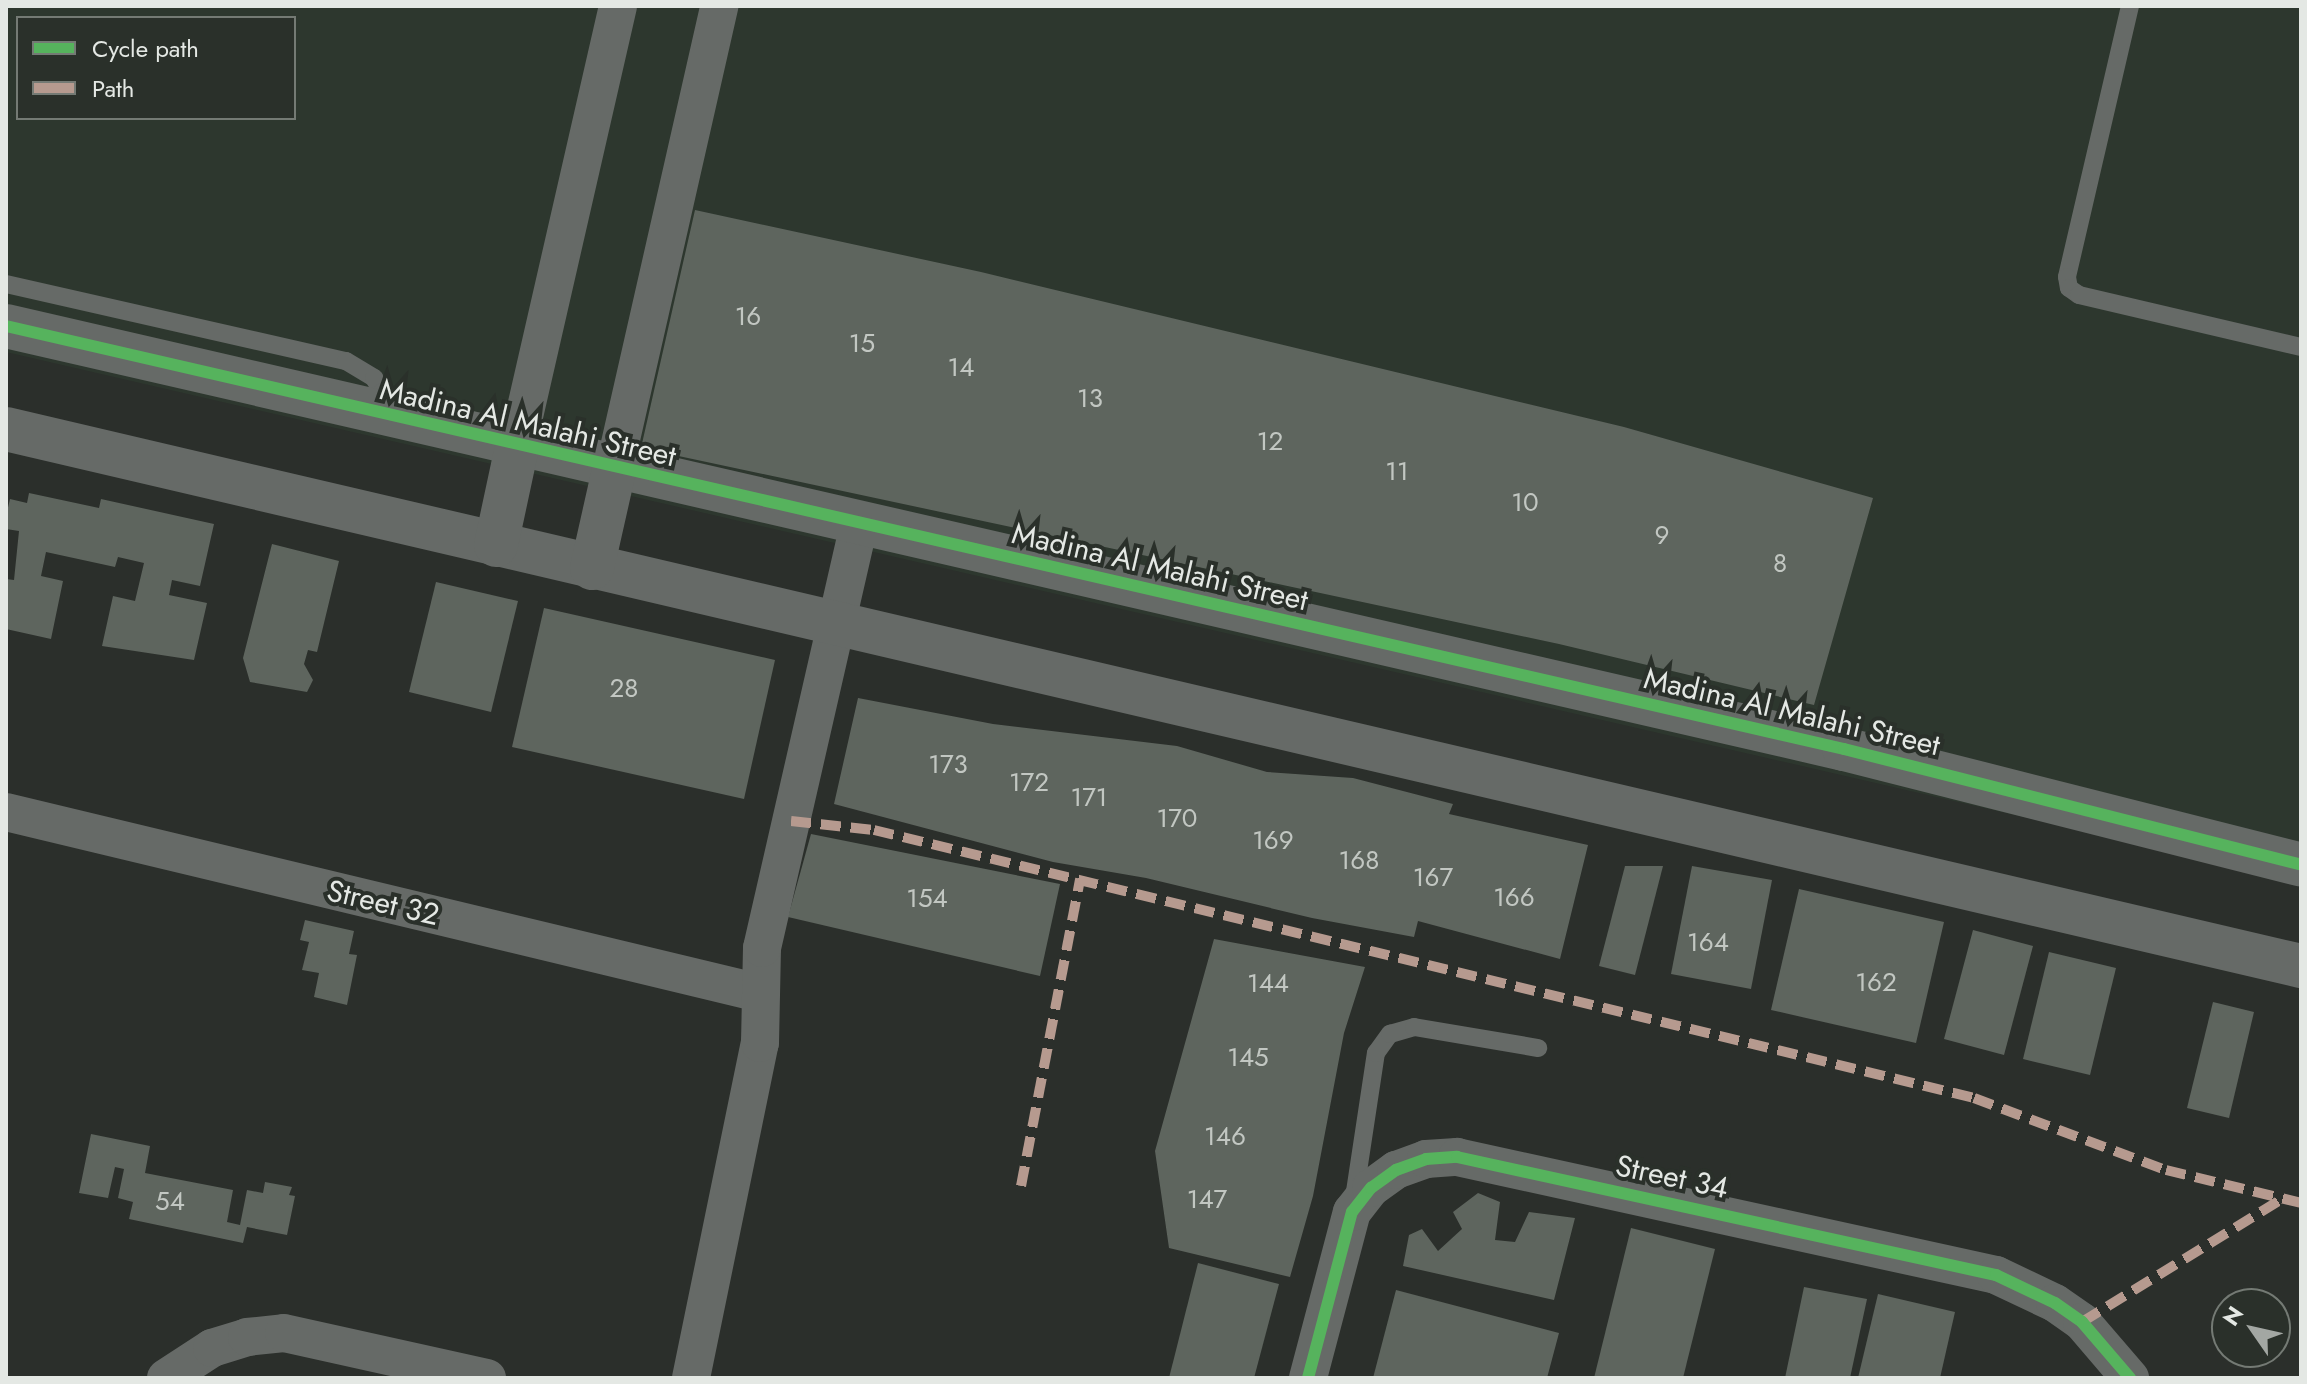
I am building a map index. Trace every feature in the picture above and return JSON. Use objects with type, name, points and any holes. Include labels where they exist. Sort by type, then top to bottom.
[{"type":"street","points":[[496,545],[618,6]]},
{"type":"street","points":[[592,568],[719,6]]},
{"type":"street","name":"Madina Al Malahi Street","points":[[6,326],[614,470],[1844,749],[2301,865]]},
{"type":"street","points":[[6,429],[2301,966]]},
{"type":"street","points":[[691,1378],[760,1043],[762,948],[859,526]]},
{"type":"street","name":"Street 32","points":[[6,812],[760,993]]},
{"type":"street","name":"Street 34","points":[[1352,1212],[1396,1170],[1426,1159],[1457,1157],[1996,1275],[2036,1292],[2082,1322],[2127,1377]]},
{"type":"street","points":[[1308,1378],[1352,1212]]},
{"type":"street","points":[[166,1378],[212,1348],[247,1337],[284,1333],[487,1378]]},
{"type":"lane","points":[[2130,6],[2067,277],[2069,288],[2079,295],[2301,347]]},
{"type":"lane","points":[[6,284],[346,361],[374,378],[382,392],[382,416]]},
{"type":"lane","points":[[1352,1212],[1376,1053],[1390,1034],[1414,1027],[1538,1048]]},
{"type":"shaded area","points":[[6,6],[2301,6],[2301,881],[6,352]]},
{"type":"building","points":[[695,210],[981,272],[1624,427],[1873,498],[1814,705],[1559,644],[641,448]]},
{"type":"building","points":[[29,493],[99,508],[101,499],[214,524],[200,586],[172,580],[169,595],[207,603],[194,660],[102,646],[113,596],[135,601],[144,563],[118,557],[115,567],[46,552],[41,576],[63,581],[51,639],[6,629],[6,579],[14,580],[19,531],[6,529],[6,516],[10,499],[27,503]]},
{"type":"building","points":[[272,544],[339,561],[317,652],[308,650],[304,664],[313,680],[307,692],[250,682],[243,658]]},
{"type":"building","points":[[436,582],[518,601],[491,712],[409,692]]},
{"type":"building","points":[[544,608],[775,660],[744,799],[512,747]]},
{"type":"building","points":[[858,698],[993,724],[1177,746],[1267,772],[1353,778],[1453,804],[1449,814],[1588,845],[1560,959],[1418,921],[1414,937],[1312,918],[1146,878],[1053,862],[834,804]]},
{"type":"building","points":[[811,834],[1060,884],[1040,976],[788,917]]},
{"type":"building","points":[[1625,866],[1663,866],[1635,975],[1599,966]]},
{"type":"building","points":[[1692,866],[1772,880],[1751,989],[1671,974]]},
{"type":"building","points":[[1799,889],[1944,922],[1916,1043],[1771,1010]]},
{"type":"building","points":[[305,920],[354,931],[349,954],[357,955],[347,1005],[314,997],[319,973],[302,970],[309,942],[300,940]]},
{"type":"building","points":[[1973,930],[2033,946],[2004,1055],[1944,1039]]},
{"type":"building","points":[[1214,939],[1365,967],[1344,1033],[1313,1196],[1290,1277],[1169,1248],[1155,1151]]},
{"type":"building","points":[[2049,952],[2116,968],[2090,1075],[2023,1059]]},
{"type":"building","points":[[2213,1002],[2254,1012],[2229,1118],[2187,1108]]},
{"type":"building","points":[[91,1134],[150,1146],[145,1173],[233,1190],[227,1222],[240,1225],[247,1190],[263,1193],[265,1182],[292,1187],[289,1195],[295,1196],[287,1235],[247,1227],[243,1243],[129,1219],[133,1202],[118,1198],[124,1169],[115,1167],[108,1198],[79,1193]]},
{"type":"building","points":[[1478,1193],[1500,1202],[1495,1240],[1515,1242],[1529,1212],[1575,1218],[1554,1300],[1403,1266],[1409,1235],[1422,1229],[1438,1251],[1462,1229],[1453,1212]]},
{"type":"building","points":[[1631,1228],[1715,1249],[1683,1378],[1594,1378]]},
{"type":"building","points":[[1198,1263],[1279,1284],[1254,1378],[1169,1378]]},
{"type":"building","points":[[1804,1287],[1867,1299],[1850,1378],[1785,1378]]},
{"type":"building","points":[[1396,1290],[1559,1333],[1547,1378],[1373,1378]]},
{"type":"building","points":[[1878,1294],[1955,1312],[1940,1378],[1858,1378]]},
{"type":"marked path","points":[[791,821],[874,830],[1974,1098],[2166,1170],[2301,1203]]},
{"type":"marked path","points":[[1021,1186],[1080,879]]},
{"type":"marked path","points":[[2082,1322],[2285,1197]]},
{"type":"cycle path","points":[[6,326],[1844,749],[2301,865]]},
{"type":"cycle path","points":[[1308,1378],[1352,1212],[1371,1188],[1396,1170],[1426,1159],[1457,1157],[1996,1275],[2055,1303],[2082,1322],[2130,1378]]}]
